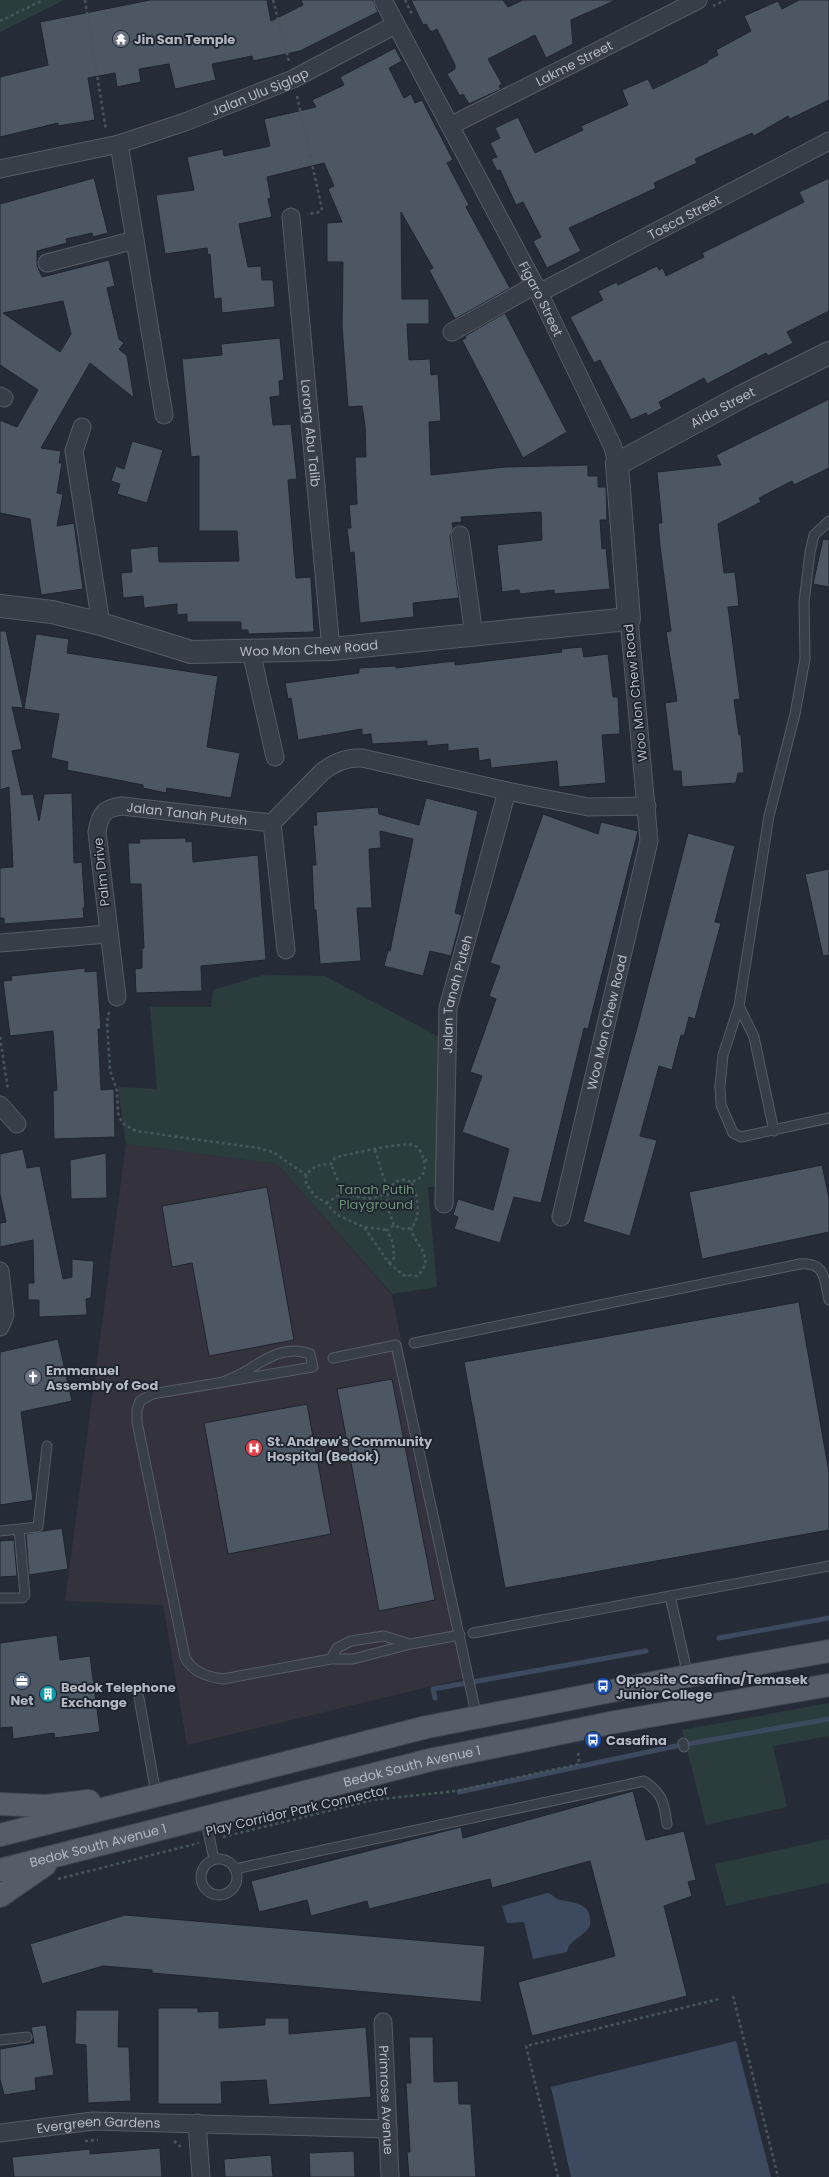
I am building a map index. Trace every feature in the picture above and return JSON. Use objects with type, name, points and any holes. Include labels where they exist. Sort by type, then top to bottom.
[{"type":"main road","points":[[0,1835],[427,1727],[688,1676],[829,1651]]},
{"type":"main road","name":"Bedok South Avenue 1","points":[[0,1870],[430,1760],[614,1722],[829,1685]]},
{"type":"main road","points":[[0,1804],[46,1806],[165,1793]]},
{"type":"main road","points":[[0,1896],[57,1856]]},
{"type":"street","name":"Figaro Street","points":[[383,0],[537,289],[612,447],[617,464],[630,619]]},
{"type":"street","name":"Lakme Street","points":[[450,126],[698,0]]},
{"type":"street","name":"Jalan Ulu Siglap","points":[[0,169],[114,145],[185,122],[292,74],[395,25]]},
{"type":"street","name":"Tosca Street","points":[[452,332],[829,141]]},
{"type":"street","points":[[114,145],[135,240],[164,415]]},
{"type":"street","name":"Lorong Abu Talib","points":[[291,217],[331,649]]},
{"type":"street","points":[[47,263],[135,240]]},
{"type":"street","name":"Aida Street","points":[[617,464],[741,397],[829,353]]},
{"type":"street","points":[[82,426],[74,451],[102,624]]},
{"type":"street","points":[[460,535],[474,635]]},
{"type":"street","name":"Woo Mon Chew Road","points":[[0,606],[52,612],[102,624],[191,652],[331,649],[630,619],[649,841],[561,1217]]},
{"type":"street","points":[[251,651],[275,757]]},
{"type":"street","points":[[286,950],[272,823],[331,764],[353,757],[507,791],[588,807],[647,806]]},
{"type":"street","name":"Jalan Tanah Puteh","points":[[444,1204],[448,1008],[507,791]]},
{"type":"street","name":"Jalan Tanah Puteh","points":[[103,812],[112,807],[122,806],[272,823]]},
{"type":"street","name":"Palm Drive","points":[[103,812],[98,821],[97,832],[108,934],[117,997]]},
{"type":"street","points":[[0,943],[108,934]]},
{"type":"street","points":[[0,1105],[17,1124]]},
{"type":"street","points":[[0,1271],[5,1315],[0,1327]]},
{"type":"street","name":"Primrose Avenue","points":[[383,2022],[390,2177]]},
{"type":"street","name":"Evergreen Gardens","points":[[0,2133],[93,2121],[388,2129]]},
{"type":"street","points":[[197,2123],[201,2177]]},
{"type":"lane","points":[[829,521],[814,535],[810,552],[804,602],[805,659],[795,714],[769,816],[739,1006],[723,1055],[720,1086],[721,1105],[733,1133],[741,1137],[829,1118]]},
{"type":"lane","points":[[739,1006],[754,1037],[774,1130]]},
{"type":"lane","points":[[414,1343],[800,1264],[809,1264],[819,1268],[823,1274],[829,1300]]},
{"type":"lane","points":[[333,1358],[396,1345],[477,1718]]},
{"type":"lane","points":[[223,1382],[254,1367],[264,1359],[284,1352],[298,1350],[310,1354],[313,1367],[152,1394],[140,1401],[137,1410],[137,1422],[187,1662],[200,1673],[222,1679],[331,1659],[353,1659],[411,1644],[460,1635]]},
{"type":"lane","points":[[0,1531],[38,1527],[47,1446]]},
{"type":"lane","points":[[0,1598],[22,1598],[25,1595],[20,1529]]},
{"type":"lane","points":[[473,1633],[829,1566]]},
{"type":"lane","points":[[670,1596],[688,1676]]},
{"type":"lane","points":[[331,1659],[337,1648],[352,1641],[384,1636],[411,1644]]},
{"type":"lane","points":[[139,1698],[165,1793]]},
{"type":"lane","points":[[236,1869],[644,1781],[654,1788],[664,1802],[667,1824]]},
{"type":"lane","points":[[205,1817],[214,1859]]},
{"type":"lane","points":[[214,1859],[227,1860],[236,1869],[237,1881],[230,1891],[218,1895],[207,1890],[202,1879],[205,1867],[214,1859]]},
{"type":"lane","points":[[0,2040],[27,2037]]},
{"type":"path","points":[[0,21],[43,0]]},
{"type":"path","points":[[85,0],[114,145]]},
{"type":"path","points":[[273,0],[292,74],[322,209],[320,212],[291,217]]},
{"type":"path","points":[[117,997],[116,1003],[108,1014],[107,1022],[110,1074],[118,1091],[118,1114],[122,1123],[136,1131],[258,1148],[273,1152],[306,1175]]},
{"type":"path","points":[[331,1164],[335,1158],[353,1153],[414,1145],[420,1151],[424,1160],[425,1168],[423,1176],[418,1180],[411,1182]]},
{"type":"path","points":[[375,1150],[381,1164],[383,1180],[389,1188],[387,1206],[394,1224],[402,1229],[412,1227]]},
{"type":"path","points":[[424,1160],[445,1160]]},
{"type":"path","points":[[331,1164],[319,1164],[306,1175],[306,1184],[315,1196],[326,1203],[337,1215],[364,1227],[387,1230],[394,1224]]},
{"type":"path","points":[[326,1203],[339,1195],[340,1190],[331,1164]]},
{"type":"path","points":[[340,1190],[367,1199],[383,1195],[399,1180],[404,1179],[411,1182],[415,1188],[418,1207],[412,1227],[414,1236],[422,1246],[425,1255],[421,1272],[417,1276],[403,1275],[389,1263],[364,1227]]},
{"type":"path","points":[[387,1230],[393,1243],[394,1258],[389,1263]]},
{"type":"path","name":"Play Corridor Park Connector","points":[[55,1880],[373,1800],[456,1791],[580,1764],[577,1751],[584,1749]]},
{"type":"path","points":[[733,1996],[778,2177]]},
{"type":"path","points":[[558,2177],[526,2046],[719,1999]]},
{"type":"path","points":[[79,2142],[102,2139]]},
{"type":"path","points":[[172,2140],[185,2150]]},
{"type":"shaded area","name":"St. Andrew's Community Hospital (Bedok)","points":[[126,1144],[277,1164],[392,1295],[470,1677],[187,1745],[163,1605],[65,1601]]},
{"type":"green space","points":[[0,0],[64,0],[0,32]]},
{"type":"green space","name":"Tanah Putih Playground","points":[[263,975],[325,976],[439,1037],[436,1187],[428,1187],[437,1287],[392,1294],[277,1164],[126,1144],[118,1087],[157,1089],[150,1007],[211,1007],[213,990]]},
{"type":"green space","points":[[829,1703],[829,1736],[773,1746],[787,1807],[706,1825],[682,1730]]},
{"type":"green space","points":[[829,1839],[829,1883],[726,1906],[715,1864]]},
{"type":"water","points":[[547,1893],[560,1900],[582,1905],[588,1912],[590,1925],[585,1932],[571,1944],[567,1952],[533,1959],[524,1922],[507,1923],[502,1906]]},
{"type":"water","points":[[736,2041],[771,2177],[571,2177],[551,2087]]},
{"type":"building","points":[[150,0],[267,0],[271,21],[303,5],[301,0],[373,0],[378,12],[300,51],[253,61],[252,56],[212,64],[216,80],[175,89],[169,64],[139,69],[141,82],[117,87],[115,73],[88,78],[95,120],[58,126],[58,123],[0,137],[0,77],[48,65],[40,22]]},
{"type":"building","points":[[411,0],[503,0],[508,7],[523,0],[616,0],[571,20],[573,44],[546,58],[535,35],[488,59],[502,84],[499,86],[501,89],[469,104],[463,94],[460,96],[447,74],[455,69],[455,65],[437,29],[431,32],[426,24],[423,25]]},
{"type":"building","points":[[799,0],[829,0],[829,100],[790,119],[788,116],[754,136],[752,133],[695,159],[697,163],[654,183],[656,188],[569,228],[581,251],[547,268],[533,241],[541,237],[523,202],[516,205],[500,170],[497,171],[491,159],[497,157],[490,143],[500,138],[495,128],[518,117],[535,153],[583,130],[581,126],[628,105],[622,90],[648,79],[653,89],[708,62],[707,61],[718,55],[716,50],[751,31],[744,16],[778,1],[782,9]]},
{"type":"building","points":[[395,48],[402,61],[389,68],[404,98],[411,94],[415,103],[422,100],[453,160],[447,163],[469,205],[466,207],[510,288],[455,319],[429,270],[433,268],[401,212],[402,299],[429,299],[429,324],[407,324],[409,360],[430,359],[431,375],[438,374],[441,421],[429,422],[431,475],[505,467],[588,465],[588,476],[598,476],[598,487],[606,487],[607,520],[600,520],[602,549],[606,548],[610,589],[554,594],[554,590],[520,594],[519,590],[502,592],[497,545],[542,540],[541,512],[461,517],[462,522],[452,523],[453,528],[450,536],[459,598],[413,603],[414,617],[360,623],[354,552],[350,553],[347,528],[351,528],[349,505],[357,504],[355,457],[366,457],[365,426],[362,406],[348,407],[342,326],[343,262],[327,262],[327,223],[342,222],[328,189],[334,186],[324,163],[267,177],[271,198],[268,199],[272,217],[239,224],[248,267],[261,266],[262,280],[273,280],[275,307],[222,313],[221,298],[214,299],[210,254],[208,255],[207,248],[165,254],[156,195],[194,190],[187,157],[223,149],[224,156],[270,146],[264,119],[316,107],[312,100],[344,85],[340,77]]},
{"type":"building","points":[[94,178],[108,233],[93,237],[92,233],[66,239],[67,243],[37,251],[37,265],[42,277],[109,260],[115,286],[107,288],[119,339],[124,343],[119,349],[127,356],[134,398],[90,363],[41,448],[61,451],[59,463],[62,463],[57,493],[63,494],[57,526],[74,523],[83,589],[41,595],[30,519],[0,513],[0,420],[17,427],[38,390],[0,365],[0,204]],"holes":[[[63,301],[71,334],[60,352],[3,313]]]},
{"type":"building","points":[[829,178],[829,311],[787,332],[793,343],[768,356],[766,353],[707,384],[704,378],[659,402],[662,408],[648,416],[646,413],[631,420],[600,360],[594,363],[570,317],[603,300],[598,291],[617,282],[618,285],[657,266],[659,270],[663,268],[666,276],[704,257],[702,253],[804,202],[799,192]]},
{"type":"building","points":[[505,313],[567,432],[523,458],[462,340],[466,338],[465,336]]},
{"type":"building","points":[[280,338],[284,380],[279,381],[280,396],[270,397],[273,425],[291,424],[297,479],[288,480],[296,578],[311,577],[314,632],[248,634],[248,630],[241,630],[241,622],[187,622],[187,614],[177,615],[177,604],[144,608],[143,596],[123,598],[121,573],[132,572],[130,549],[158,546],[159,562],[239,561],[237,531],[199,531],[199,456],[191,457],[182,359],[222,355],[221,344]]},
{"type":"building","points":[[829,399],[829,468],[794,485],[792,481],[759,498],[761,502],[718,524],[724,573],[735,572],[739,606],[728,607],[740,699],[734,700],[739,735],[741,735],[744,773],[738,773],[736,783],[682,787],[681,771],[673,771],[665,703],[677,701],[666,632],[671,631],[660,546],[658,523],[662,523],[657,472],[721,465],[716,455]]},
{"type":"building","points":[[132,441],[163,450],[147,503],[117,494],[120,484],[111,481],[116,466],[124,469]]},
{"type":"building","points":[[823,539],[829,540],[829,587],[813,584]]},
{"type":"building","points":[[0,631],[6,631],[23,708],[12,707],[22,749],[12,751],[22,795],[33,794],[39,821],[44,794],[72,793],[74,863],[82,862],[85,908],[83,908],[84,918],[4,924],[4,918],[0,918],[0,868],[13,867],[9,787],[0,790]]},
{"type":"building","points":[[36,634],[69,639],[67,653],[218,676],[207,747],[240,753],[231,798],[167,788],[166,793],[143,788],[143,785],[67,770],[68,762],[51,758],[59,714],[24,709]]},
{"type":"building","points":[[582,647],[584,657],[608,654],[613,697],[618,697],[620,734],[602,735],[606,783],[559,787],[557,761],[491,768],[490,759],[479,761],[478,748],[448,751],[448,744],[427,746],[427,741],[372,744],[371,734],[362,735],[362,729],[298,740],[291,698],[288,699],[285,683],[359,673],[359,668],[396,666],[396,668],[455,661],[455,665],[562,652],[561,649]]},
{"type":"building","points":[[426,798],[478,811],[455,913],[462,915],[451,956],[430,951],[423,976],[384,966],[388,950],[390,951],[413,839],[380,831],[381,848],[369,849],[372,908],[357,908],[361,961],[320,964],[316,910],[314,910],[312,865],[316,865],[313,825],[317,825],[316,812],[378,807],[379,814],[419,825]]},
{"type":"building","points":[[543,814],[598,834],[601,822],[638,831],[588,1029],[584,1028],[541,1203],[514,1197],[500,1243],[454,1229],[458,1217],[453,1215],[458,1199],[493,1210],[509,1149],[462,1132],[482,1076],[470,1072],[496,999],[489,996],[500,966],[490,963]]},
{"type":"building","points":[[688,833],[735,846],[715,922],[721,923],[695,1019],[689,1017],[684,1036],[681,1035],[672,1070],[659,1066],[640,1136],[657,1140],[630,1236],[583,1222],[638,1024]]},
{"type":"building","points":[[186,838],[186,842],[192,841],[193,862],[258,855],[266,960],[201,966],[202,991],[136,993],[135,969],[142,968],[142,949],[144,948],[141,884],[130,884],[128,843],[140,843],[139,839]]},
{"type":"building","points":[[829,869],[829,955],[823,956],[805,874]]},
{"type":"building","points":[[85,968],[85,972],[97,971],[101,1029],[98,1029],[101,1090],[114,1089],[115,1137],[54,1139],[53,1091],[57,1090],[53,1031],[10,1036],[3,981],[12,980],[11,976]]},
{"type":"building","points":[[23,1149],[27,1168],[40,1166],[63,1279],[72,1277],[72,1259],[94,1261],[91,1298],[86,1299],[87,1315],[39,1317],[39,1300],[28,1300],[28,1283],[34,1283],[33,1240],[0,1247],[0,1223],[6,1222],[0,1194],[0,1154]]},
{"type":"building","points":[[106,1153],[107,1198],[71,1199],[70,1160]]},
{"type":"building","points":[[822,1165],[829,1198],[829,1232],[702,1259],[689,1192]]},
{"type":"building","points":[[267,1187],[294,1340],[209,1356],[192,1263],[172,1267],[162,1206]]},
{"type":"building","points":[[799,1302],[829,1472],[829,1530],[505,1588],[464,1362]]},
{"type":"building","name":"Emmanuel Assembly of God","points":[[58,1339],[72,1401],[21,1412],[33,1500],[0,1505],[0,1352]]},
{"type":"building","points":[[392,1379],[435,1600],[379,1611],[337,1389]]},
{"type":"building","points":[[307,1404],[331,1534],[228,1554],[204,1423]]},
{"type":"building","points":[[62,1528],[68,1569],[29,1575],[26,1534]]},
{"type":"building","points":[[14,1540],[17,1576],[0,1577],[0,1541]]},
{"type":"building","name":"Bedok Telephone Exchange","points":[[57,1635],[60,1660],[90,1656],[100,1732],[55,1738],[54,1733],[13,1739],[12,1727],[0,1728],[0,1643]]},
{"type":"building","points":[[633,1791],[646,1840],[684,1831],[696,1880],[688,1882],[692,1896],[664,1906],[687,1996],[532,2036],[518,1982],[615,1956],[590,1861],[492,1888],[490,1879],[369,1909],[367,1901],[311,1916],[307,1900],[259,1912],[251,1881],[461,1827],[463,1838]]},
{"type":"building","points":[[125,1915],[485,1946],[481,2002],[152,1973],[152,1970],[103,1966],[42,1984],[30,1944]]},
{"type":"building","points":[[158,2008],[198,2008],[198,2012],[219,2011],[219,2028],[265,2025],[265,2018],[289,2018],[289,2034],[366,2027],[371,2097],[269,2105],[266,2080],[221,2082],[222,2104],[158,2104]]},
{"type":"building","points":[[76,2010],[119,2010],[118,2047],[129,2047],[131,2101],[88,2103],[86,2045],[75,2044]]},
{"type":"building","points":[[46,2025],[54,2075],[35,2078],[36,2090],[4,2095],[0,2079],[0,2049],[34,2043],[31,2027]]},
{"type":"building","points":[[409,2037],[433,2037],[434,2082],[458,2081],[459,2104],[471,2104],[476,2177],[409,2177],[407,2152],[410,2152],[406,2083],[411,2083]]},
{"type":"building","points":[[160,2148],[162,2177],[14,2177],[12,2157],[90,2149],[90,2154]]},
{"type":"building","points":[[354,2151],[355,2177],[310,2177],[309,2153]]},
{"type":"building","points":[[271,2155],[273,2177],[225,2177],[224,2159]]},
{"type":"waterway","points":[[719,1638],[829,1618]]},
{"type":"waterway","points":[[435,1698],[433,1689],[646,1651]]},
{"type":"waterway","points":[[459,1792],[676,1746],[829,1719]]},
{"type":"place","name":"Jin San Temple","points":[[121,39]]},
{"type":"place","name":"Emmanuel Assembly of God","points":[[33,1377]]},
{"type":"place","name":"St. Andrew's Community Hospital (Bedok)","points":[[254,1448]]},
{"type":"place","name":"Net","points":[[22,1681]]},
{"type":"place","name":"Opposite Casafina/Temasek Junior College","points":[[603,1686]]},
{"type":"place","name":"Bedok Telephone Exchange","points":[[48,1694]]},
{"type":"place","name":"Casafina","points":[[593,1740]]}]
